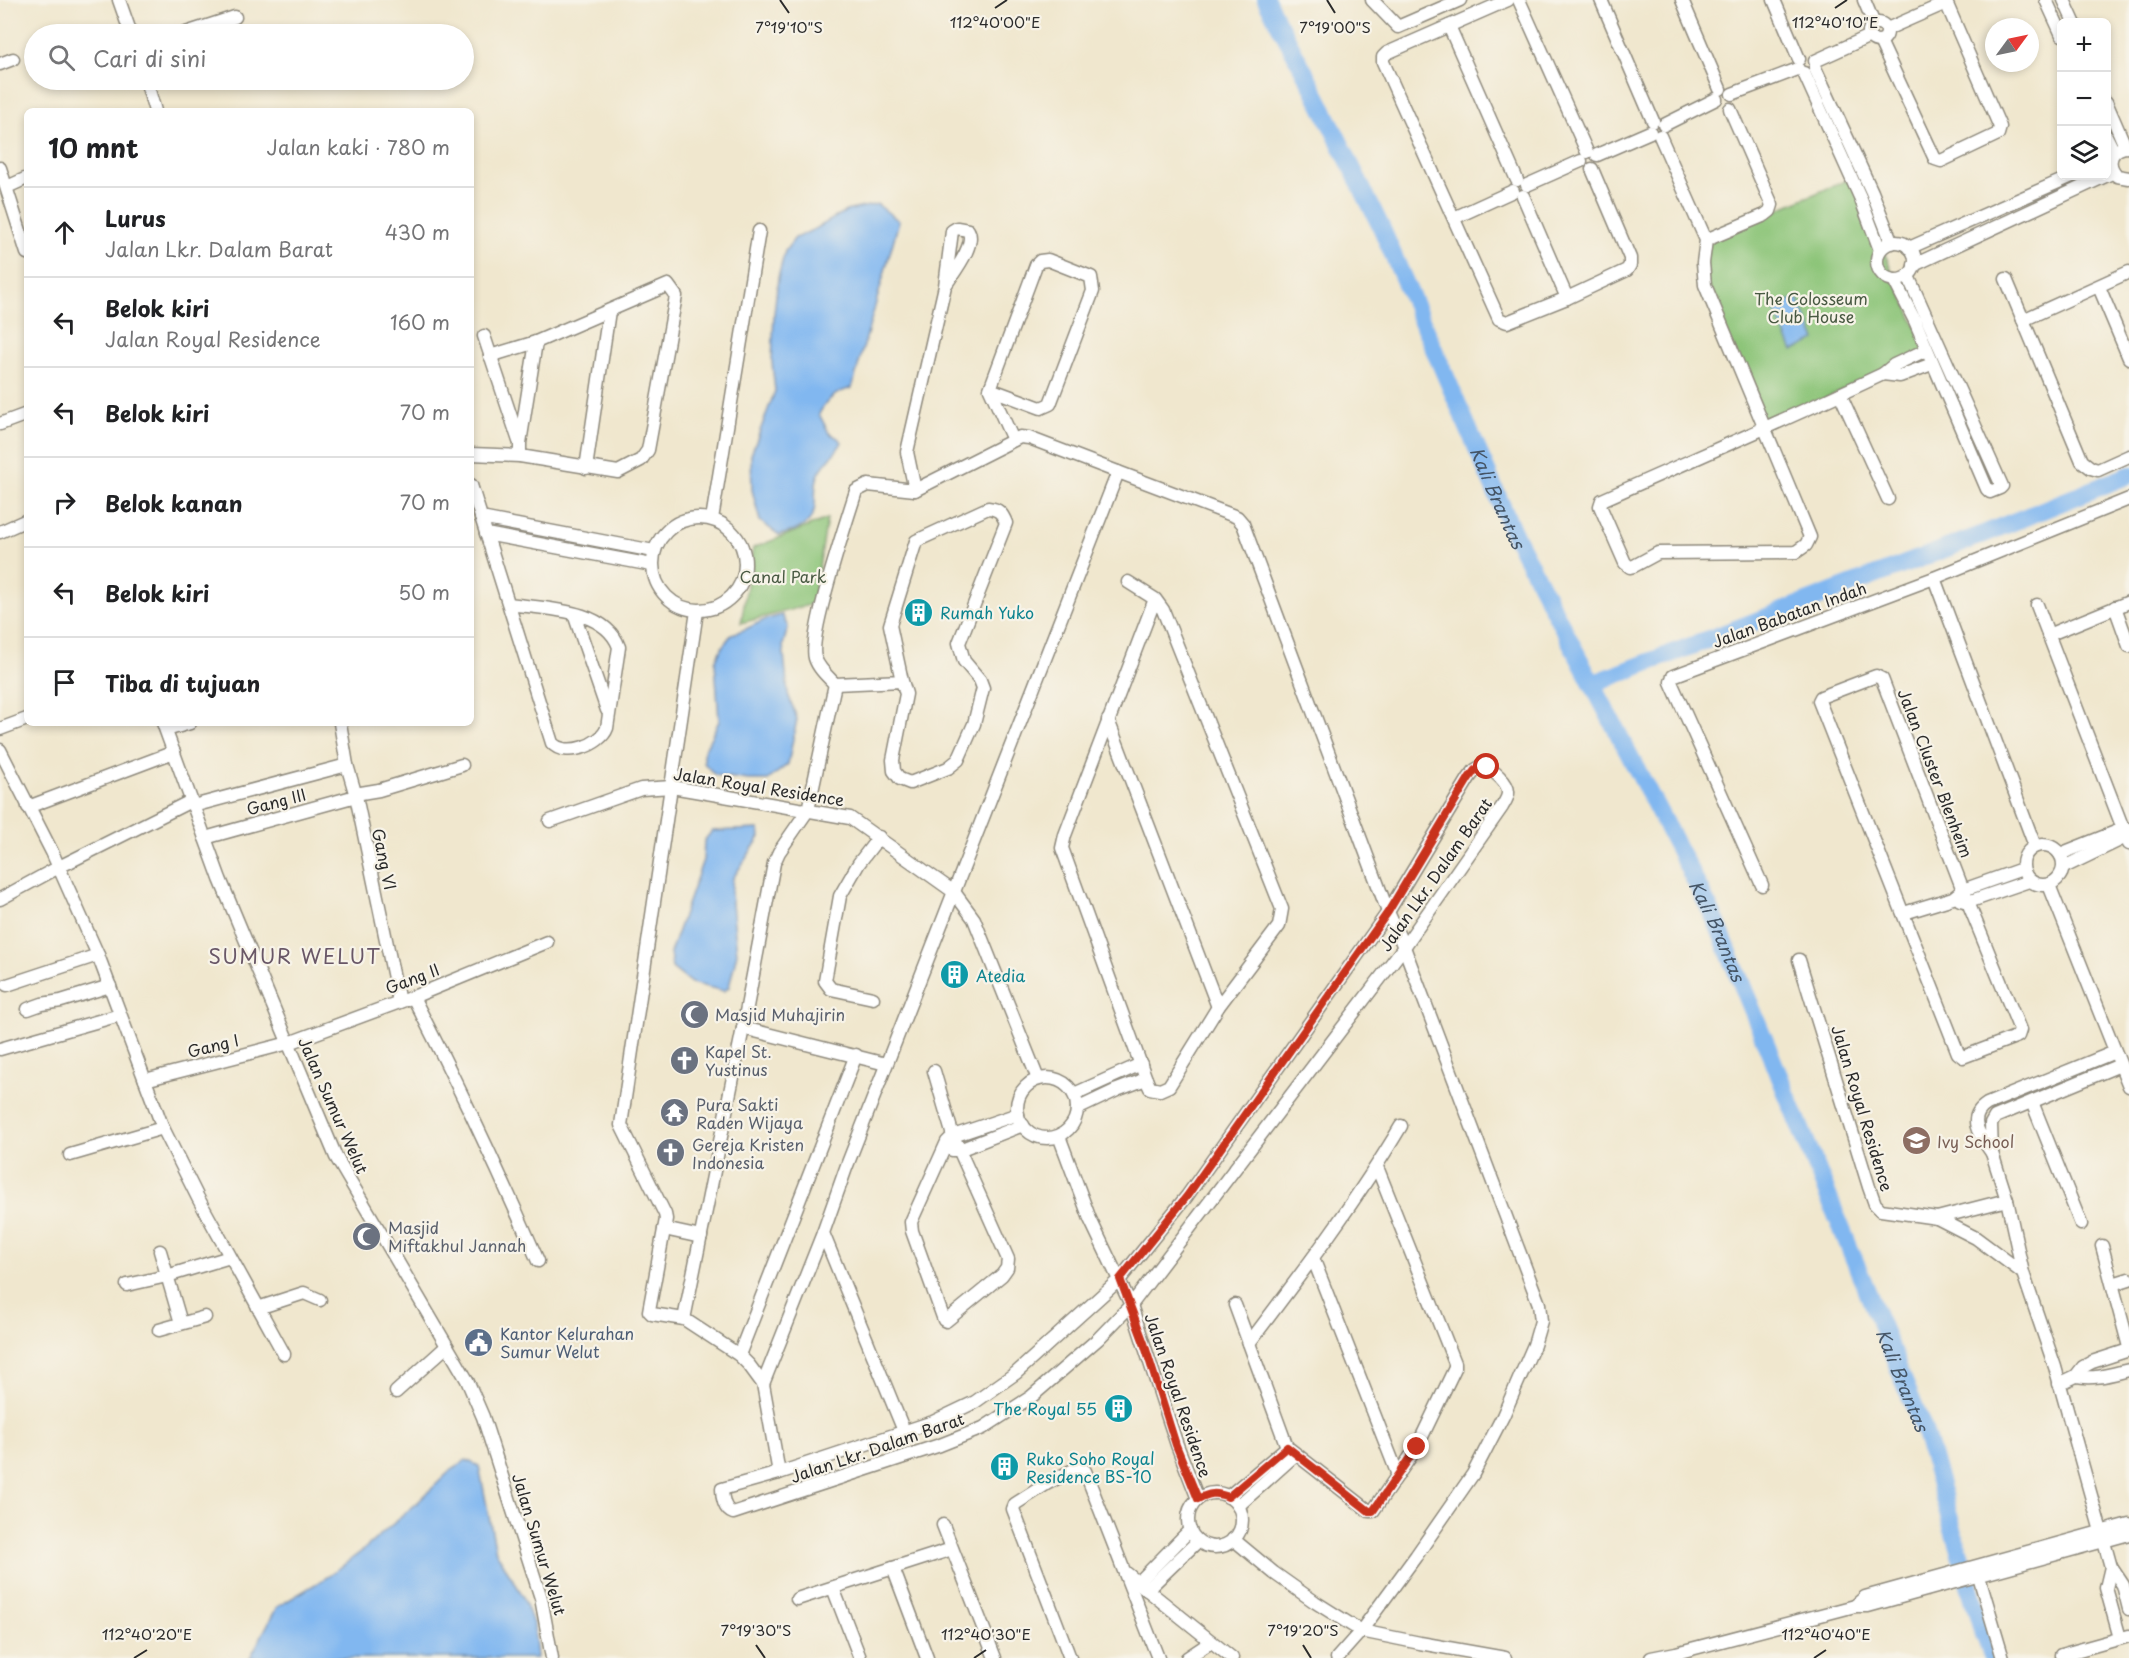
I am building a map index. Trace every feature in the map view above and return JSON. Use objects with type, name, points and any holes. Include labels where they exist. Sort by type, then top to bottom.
[{"type":"street","points":[[119,0],[127,24]]},
{"type":"street","points":[[1377,1],[1398,27],[1460,0]]},
{"type":"street","points":[[1508,0],[1387,53],[1383,57],[1383,62],[1499,319],[1503,322],[1567,298],[1627,270],[1630,265],[1630,258],[1589,159],[1519,0]]},
{"type":"street","points":[[1601,0],[1706,240],[1703,263],[1705,285],[1764,428],[1810,537],[1806,545],[1796,552],[1658,553],[1634,566],[1630,567],[1625,563],[1600,506],[1602,500],[1764,428],[1840,394],[1926,350]]},
{"type":"street","points":[[1682,0],[1718,94]]},
{"type":"street","points":[[1774,0],[1866,195],[1892,243]]},
{"type":"street","points":[[1864,0],[1874,24]]},
{"type":"street","points":[[2046,0],[2057,26]]},
{"type":"street","points":[[2064,0],[2072,18]]},
{"type":"street","points":[[1874,24],[1869,31],[1875,38],[1935,159],[1941,160],[1998,134],[2000,127],[1945,1],[1887,29]]},
{"type":"street","points":[[214,24],[235,17]]},
{"type":"street","points":[[1874,24],[1884,25],[1887,29]]},
{"type":"street","points":[[1449,26],[1567,298]]},
{"type":"street","points":[[1454,218],[1657,129],[1727,88],[1732,94],[1875,38],[1886,36],[1887,29]]},
{"type":"street","points":[[0,64],[13,59]]},
{"type":"street","points":[[149,90],[154,108]]},
{"type":"street","points":[[1706,240],[1765,215],[1770,211],[1772,205],[1730,109]]},
{"type":"street","points":[[2111,125],[2117,153],[2110,166],[2121,178],[2128,181]]},
{"type":"street","points":[[0,168],[24,243]]},
{"type":"street","points":[[1894,280],[1987,489],[1990,492],[2000,488],[2002,486],[1927,316],[1911,270],[1912,253],[1904,244],[1892,243],[1880,250],[1877,257],[1877,265],[1881,273],[1894,280],[1911,270],[2114,172]]},
{"type":"street","points":[[7,187],[24,179]]},
{"type":"street","points":[[1909,248],[2063,180]]},
{"type":"street","points":[[1866,195],[1880,250]]},
{"type":"street","points":[[712,519],[759,231]]},
{"type":"street","points":[[990,389],[1041,408],[1050,404],[1093,291],[1091,277],[1048,260],[1040,261],[1036,265],[990,389],[1013,440]]},
{"type":"street","points":[[2023,320],[2129,272]]},
{"type":"street","points":[[2006,279],[2082,461],[2098,470],[2129,456]]},
{"type":"street","points":[[474,454],[520,450],[586,468],[618,472],[641,460],[648,450],[676,296],[668,285],[536,342],[490,356]]},
{"type":"street","points":[[915,490],[907,452],[945,286]]},
{"type":"street","points":[[2099,287],[2129,357]]},
{"type":"street","points":[[586,468],[609,311]]},
{"type":"street","points":[[1914,321],[1927,316]]},
{"type":"street","points":[[484,336],[520,450]]},
{"type":"street","points":[[520,450],[536,342]]},
{"type":"street","points":[[1883,374],[1900,376],[1932,364]]},
{"type":"street","points":[[1943,389],[1956,384]]},
{"type":"street","points":[[1840,394],[1888,499]]},
{"type":"street","points":[[0,424],[24,415]]},
{"type":"street","points":[[902,681],[835,684],[815,659],[814,645],[831,573],[856,491],[868,485],[915,490],[1020,437],[1029,438],[1241,520],[1388,912],[1404,947],[1539,1304],[1541,1321],[1534,1345],[1503,1416],[1473,1474],[1443,1519],[1361,1630],[1337,1658]]},
{"type":"street","points":[[763,1384],[824,1233],[886,1064],[1118,472]]},
{"type":"street","points":[[474,495],[552,743],[561,750],[571,750],[596,742],[604,736],[619,647],[616,640],[601,623],[574,614],[509,604]]},
{"type":"street","name":"Jalan Babatan Indah","points":[[1762,885],[1671,682],[1673,676],[1934,578],[2129,499]]},
{"type":"street","points":[[988,508],[996,509],[1003,515],[1006,523],[959,643],[964,661],[980,680],[983,688],[974,724],[958,760],[948,768],[910,783],[900,779],[894,771],[906,694],[902,681],[891,625],[916,541],[988,508]]},
{"type":"street","points":[[698,517],[712,519],[727,527],[738,540],[744,555],[745,572],[739,588],[728,600],[714,608],[697,611],[680,607],[666,597],[656,582],[652,565],[654,551],[660,538],[670,527],[683,520],[698,517]]},
{"type":"street","points":[[481,518],[654,551]]},
{"type":"street","points":[[0,532],[24,521]]},
{"type":"street","points":[[486,534],[652,565]]},
{"type":"street","points":[[1934,578],[2035,846]]},
{"type":"street","points":[[1128,582],[1155,598],[1163,610],[1282,909],[1280,926],[1218,1008],[1169,1086],[1160,1090],[1150,1088],[1146,1079],[1062,848],[1155,598]]},
{"type":"street","points":[[2048,635],[2129,602]]},
{"type":"street","points":[[2037,605],[2127,834]]},
{"type":"street","points":[[2115,607],[2129,645]]},
{"type":"street","points":[[697,611],[621,1125],[664,1210],[666,1219],[649,1311],[652,1314],[684,1319],[739,1355],[749,1365],[763,1384],[779,1473]]},
{"type":"street","points":[[574,614],[608,714]]},
{"type":"street","name":"Jalan Cluster Blenheim","points":[[1876,676],[1882,679],[1962,896],[2020,1033],[2018,1036],[1964,1057],[1958,1053],[1904,913],[1819,701],[1821,697],[1876,676]]},
{"type":"street","points":[[684,1319],[774,863],[807,810],[835,684]]},
{"type":"street","points":[[0,729],[24,719]]},
{"type":"street","points":[[1108,720],[1218,1008]]},
{"type":"street","name":"Gang VI","points":[[340,726],[399,1002]]},
{"type":"street","name":"Jalan Sumur Welut","points":[[165,727],[220,879],[336,1157],[467,1380],[483,1417],[542,1598],[552,1658]]},
{"type":"street","points":[[0,750],[59,867],[98,955],[163,1128],[230,1257],[284,1354]]},
{"type":"street","points":[[28,807],[174,752]]},
{"type":"street","points":[[0,898],[59,867],[192,804],[347,765]]},
{"type":"street","name":"Gang III","points":[[205,838],[462,765]]},
{"type":"street","name":"Jalan Lkr. Dalam Barat","points":[[1482,766],[1487,767],[1506,784],[1508,792],[1506,801],[1404,947],[1131,1305],[1098,1339],[1031,1397],[983,1428],[940,1445],[733,1513],[726,1509],[722,1490],[933,1422],[975,1402],[1016,1373],[1120,1279],[1187,1196],[1388,912],[1469,778],[1475,770],[1482,766]]},
{"type":"street","name":"Jalan Royal Residence","points":[[550,821],[642,789],[672,787],[850,818],[954,892],[974,919],[1038,1079]]},
{"type":"street","points":[[2060,854],[2127,834]]},
{"type":"street","points":[[2064,867],[2127,834]]},
{"type":"street","points":[[873,998],[831,989],[825,981],[840,896],[859,863],[879,837]]},
{"type":"street","points":[[2045,845],[2060,854],[2064,867],[2059,879],[2049,885],[2038,886],[2026,875],[2022,860],[2027,851],[2035,846],[2045,845]]},
{"type":"street","points":[[1904,913],[2026,875]]},
{"type":"street","points":[[2049,885],[2129,1086]]},
{"type":"street","name":"Gang II","points":[[289,1043],[412,997],[547,942]]},
{"type":"street","points":[[7,985],[98,955]]},
{"type":"street","name":"Jalan Royal Residence","points":[[1799,960],[1875,1204],[1886,1212],[1937,1218],[1976,1238],[2023,1273]]},
{"type":"street","points":[[28,1009],[110,986]]},
{"type":"street","points":[[412,997],[498,1169],[538,1261]]},
{"type":"street","points":[[0,1049],[120,1015]]},
{"type":"street","points":[[743,1028],[855,1054],[886,1064]]},
{"type":"street","name":"Gang I","points":[[146,1080],[289,1043]]},
{"type":"street","points":[[2115,1052],[1987,1104],[1979,1109],[1976,1124],[1994,1160],[2007,1200],[2023,1273],[2059,1384],[2111,1567],[2123,1585],[2129,1609]]},
{"type":"street","points":[[739,1355],[855,1054]]},
{"type":"street","points":[[1074,1094],[1141,1064]]},
{"type":"street","points":[[1994,1160],[1992,1120],[2000,1114],[2120,1065]]},
{"type":"street","points":[[934,1071],[953,1136],[1008,1259],[1007,1268],[1002,1275],[946,1321],[912,1232],[911,1222],[942,1149],[953,1136],[1020,1119]]},
{"type":"street","points":[[1048,1077],[1059,1080],[1074,1094],[1077,1109],[1075,1120],[1068,1130],[1059,1136],[1046,1138],[1033,1134],[1020,1119],[1018,1103],[1021,1092],[1028,1084],[1038,1079],[1048,1077]]},
{"type":"street","points":[[1077,1109],[1117,1089],[1146,1079]]},
{"type":"street","points":[[2032,1102],[2081,1224]]},
{"type":"street","points":[[942,1149],[959,1150],[1020,1119]]},
{"type":"street","points":[[1249,1343],[1377,1167],[1401,1126]]},
{"type":"street","points":[[70,1155],[163,1128]]},
{"type":"street","name":"Jalan Royal Residence","points":[[1059,1136],[1090,1219],[1131,1305],[1176,1445],[1198,1499]]},
{"type":"street","points":[[1235,1305],[1291,1451],[1369,1511],[1373,1511],[1417,1447],[1454,1373],[1455,1363],[1377,1167]]},
{"type":"street","name":"Jalan Royal Residence","points":[[1937,1218],[2007,1200]]},
{"type":"street","points":[[664,1229],[701,1237]]},
{"type":"street","points":[[824,1233],[904,1431]]},
{"type":"street","points":[[2059,1384],[2076,1376],[2083,1367],[2092,1362],[2129,1348],[2102,1246]]},
{"type":"street","points":[[160,1251],[181,1323]]},
{"type":"street","points":[[127,1285],[167,1276],[230,1257]]},
{"type":"street","points":[[1313,1258],[1398,1475]]},
{"type":"street","points":[[2113,1284],[2129,1279]]},
{"type":"street","points":[[258,1308],[304,1293],[320,1300]]},
{"type":"street","points":[[159,1330],[205,1317]]},
{"type":"street","points":[[396,1392],[447,1346]]},
{"type":"street","points":[[2076,1376],[2098,1377],[2129,1370]]},
{"type":"street","points":[[1228,1497],[1291,1451]]},
{"type":"street","points":[[1238,1506],[1291,1451]]},
{"type":"street","points":[[1070,1658],[1013,1506],[1048,1483],[1079,1467],[1083,1468],[1158,1658]]},
{"type":"street","points":[[1218,1493],[1228,1497],[1238,1506],[1241,1524],[1233,1539],[1225,1545],[1206,1546],[1198,1541],[1190,1530],[1188,1519],[1190,1508],[1198,1499],[1207,1494],[1218,1493]]},
{"type":"street","points":[[1651,1658],[1855,1606],[1865,1597],[1880,1598],[1954,1578],[2102,1536],[2129,1524]]},
{"type":"street","points":[[943,1525],[995,1658]]},
{"type":"street","points":[[1143,1587],[1190,1530]]},
{"type":"street","points":[[2102,1536],[2129,1534]]},
{"type":"street","points":[[1233,1539],[1315,1602],[1361,1630],[1505,1658]]},
{"type":"street","points":[[1143,1587],[1198,1541]]},
{"type":"street","points":[[797,1599],[952,1549]]},
{"type":"street","points":[[2061,1655],[2088,1653],[2124,1637],[2106,1588],[2111,1567]]},
{"type":"street","points":[[893,1568],[927,1658]]},
{"type":"street","points":[[1125,1572],[1232,1658]]},
{"type":"street","points":[[1974,1572],[2003,1658]]},
{"type":"street","points":[[833,1588],[860,1658]]},
{"type":"street","points":[[1187,1658],[1211,1642]]},
{"type":"green space","name":"The Colosseum Club House","points":[[1852,178],[1926,350],[1764,428],[1705,285],[1706,240]]},
{"type":"green space","name":"Canal Park","points":[[827,519],[813,604],[741,623],[753,548]]},
{"type":"water","points":[[877,204],[899,221],[852,388],[832,397],[819,414],[829,433],[842,442],[818,476],[814,512],[811,518],[798,529],[779,535],[760,521],[752,490],[751,455],[775,391],[772,362],[774,314],[778,278],[785,251],[795,238],[846,211]]},
{"type":"water","points":[[1797,298],[1816,340],[1793,351],[1774,309]]},
{"type":"water","points":[[782,615],[788,627],[783,645],[788,694],[797,719],[788,764],[768,780],[748,780],[715,775],[704,763],[704,751],[719,721],[715,662],[722,647],[732,634]]},
{"type":"water","points":[[759,829],[760,837],[733,878],[731,894],[737,953],[729,987],[724,991],[691,983],[672,968],[670,953],[703,860],[704,841],[712,831]]},
{"type":"water","points":[[466,1460],[479,1466],[496,1552],[522,1594],[534,1626],[537,1658],[250,1658],[277,1607],[329,1576],[362,1551],[448,1473]]},
{"type":"waterway","name":"Kali Brantas","points":[[1266,0],[1311,84],[1382,229],[1514,534],[1716,921],[1925,1433],[1981,1626],[1993,1658]]},
{"type":"waterway","points":[[1592,684],[1981,535],[2129,475]]},
{"type":"place","name":"Rumah Yuko","points":[[919,612]]},
{"type":"place","name":"Atedia","points":[[955,975]]},
{"type":"place","name":"Masjid Muhajirin","points":[[694,1014]]},
{"type":"place","name":"Kapel St. Yustinus","points":[[684,1060]]},
{"type":"place","name":"Pura Sakti Raden Wijaya","points":[[675,1113]]},
{"type":"place","name":"Ivy School","points":[[1916,1141]]},
{"type":"place","name":"Gereja Kristen Indonesia","points":[[671,1153]]},
{"type":"place","name":"Masjid Miftakhul Jannah","points":[[367,1236]]},
{"type":"place","name":"Kantor Kelurahan Sumur Welut","points":[[479,1342]]},
{"type":"place","name":"The Royal 55","points":[[1118,1408]]},
{"type":"place","name":"Ruko Soho Royal Residence BS-10","points":[[1005,1467]]},
{"type":"district","name":"SUMUR WELUT","points":[[295,956]]},
{"type":"route","points":[[1417,1447],[1373,1511],[1369,1511],[1330,1482],[1287,1447],[1228,1497],[1218,1493],[1207,1494],[1198,1499],[1176,1445],[1144,1343],[1120,1279],[1187,1196],[1388,912],[1469,778],[1475,770],[1482,766],[1487,767]]}]
